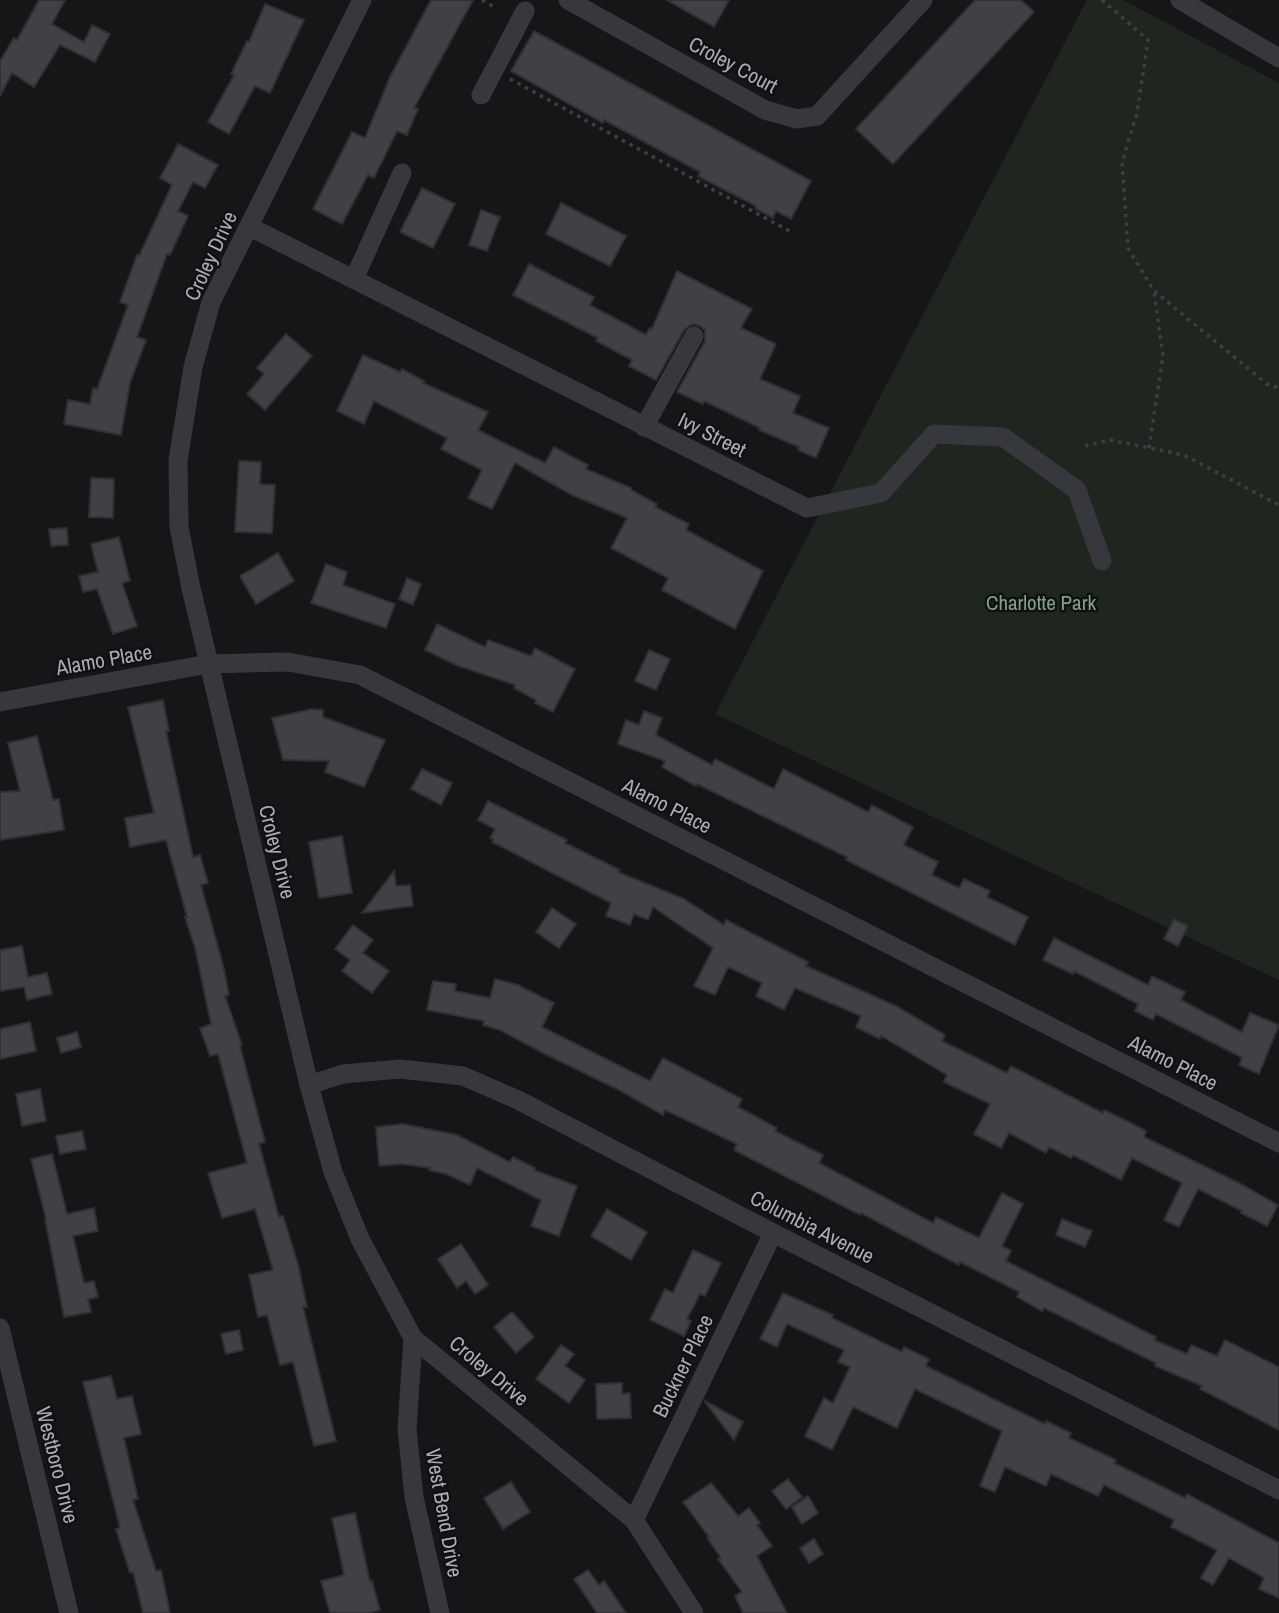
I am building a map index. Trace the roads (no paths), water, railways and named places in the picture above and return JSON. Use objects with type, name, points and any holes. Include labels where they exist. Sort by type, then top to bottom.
[{"type":"street","name":"Croley Drive","points":[[362,0],[211,302],[193,368],[178,460],[179,527],[208,664],[309,1085],[333,1172],[359,1238],[413,1338],[634,1520],[694,1613]]},
{"type":"street","name":"Croley Court","points":[[568,0],[765,110],[797,119],[817,116],[923,0]]},
{"type":"street","points":[[1180,0],[1279,58]]},
{"type":"street","points":[[481,95],[525,11]]},
{"type":"street","points":[[354,279],[402,173]]},
{"type":"street","name":"Ivy Street","points":[[250,227],[807,508],[881,494],[934,434],[1003,437],[1077,490],[1102,561]]},
{"type":"street","points":[[644,426],[694,336]]},
{"type":"street","name":"Alamo Place","points":[[0,702],[208,664],[288,662],[360,675],[1279,1143]]},
{"type":"street","name":"Columbia Avenue","points":[[309,1085],[343,1074],[400,1069],[463,1076],[518,1100],[1279,1490]]},
{"type":"street","name":"Buckner Place","points":[[634,1520],[773,1233]]},
{"type":"street","name":"Westboro Drive","points":[[0,1328],[69,1613]]},
{"type":"street","name":"West Bend Drive","points":[[413,1338],[407,1429],[414,1497],[440,1613]]},
{"type":"park label","name":"Charlotte Park","points":[[1041,603]]}]
